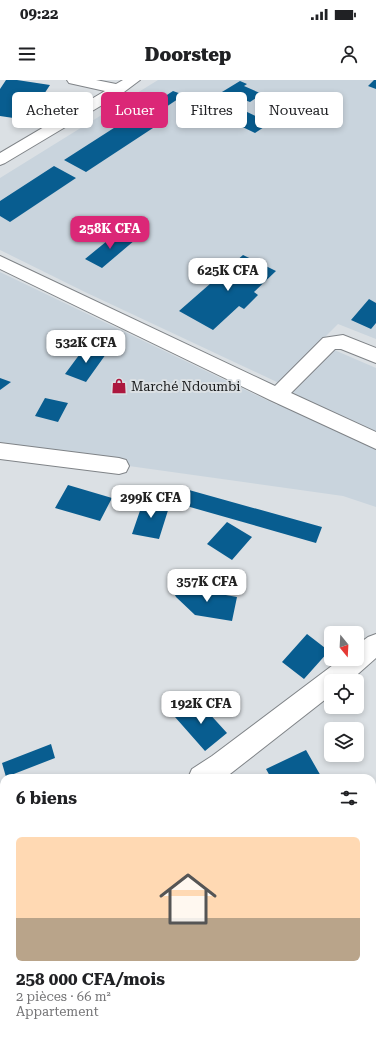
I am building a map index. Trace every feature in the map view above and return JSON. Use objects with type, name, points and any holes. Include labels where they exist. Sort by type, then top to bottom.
[{"type":"street","points":[[74,80],[119,89]]},
{"type":"street","points":[[0,160],[133,80]]},
{"type":"street","points":[[0,262],[376,441]]},
{"type":"street","points":[[277,395],[330,343],[342,342],[376,356]]},
{"type":"street","points":[[0,451],[119,466]]},
{"type":"street","points":[[340,674],[376,644]]},
{"type":"street","points":[[207,774],[324,686]]},
{"type":"shaded area","points":[[158,80],[376,80],[376,339],[338,324],[279,383],[85,292],[0,250],[0,178],[81,128],[93,128],[93,120],[101,115],[101,128],[168,128],[168,92],[139,92]]},
{"type":"shaded area","name":"Marché Ndoumbi","points":[[0,272],[277,405],[332,349],[376,368],[376,507],[343,496],[0,448]]},
{"type":"building","points":[[6,80],[17,80],[50,85],[45,92],[12,92],[12,118],[0,116],[0,89]]},
{"type":"building","points":[[376,80],[376,89],[368,86]]},
{"type":"building","points":[[240,81],[247,84],[244,86],[258,92],[255,92],[255,99],[250,102],[247,101],[247,92],[222,92]]},
{"type":"building","points":[[173,91],[176,92],[176,100],[168,106],[168,94]]},
{"type":"building","points":[[247,112],[255,116],[255,128],[262,128],[255,133],[245,128],[247,128]]},
{"type":"building","points":[[114,128],[153,128],[86,172],[64,160]]},
{"type":"building","points":[[54,166],[76,178],[10,222],[0,216],[0,201]]},
{"type":"building","points":[[118,232],[135,240],[102,268],[85,259]]},
{"type":"building","points":[[243,255],[276,271],[254,292],[258,295],[244,309],[239,306],[213,330],[179,311]]},
{"type":"building","points":[[369,299],[376,303],[376,323],[371,329],[351,320]]},
{"type":"building","points":[[85,347],[106,354],[86,382],[65,374]]},
{"type":"building","points":[[0,378],[11,382],[0,390]]},
{"type":"building","points":[[45,398],[68,403],[58,422],[35,416]]},
{"type":"building","points":[[68,485],[112,498],[100,521],[55,508]]},
{"type":"building","points":[[189,490],[322,527],[316,543],[183,505]]},
{"type":"building","points":[[144,499],[170,504],[159,539],[132,534]]},
{"type":"building","points":[[227,522],[252,537],[232,560],[207,544]]},
{"type":"building","points":[[170,585],[237,597],[232,621],[195,615],[176,597]]},
{"type":"building","points":[[307,634],[324,647],[324,657],[304,679],[282,662]]},
{"type":"building","points":[[197,700],[227,733],[205,751],[175,717]]},
{"type":"building","points":[[51,744],[55,758],[14,774],[5,774],[2,763]]},
{"type":"building","points":[[306,750],[320,774],[269,774],[266,769]]},
{"type":"place","name":"Marché Ndoumbi","points":[[119,386]]}]
